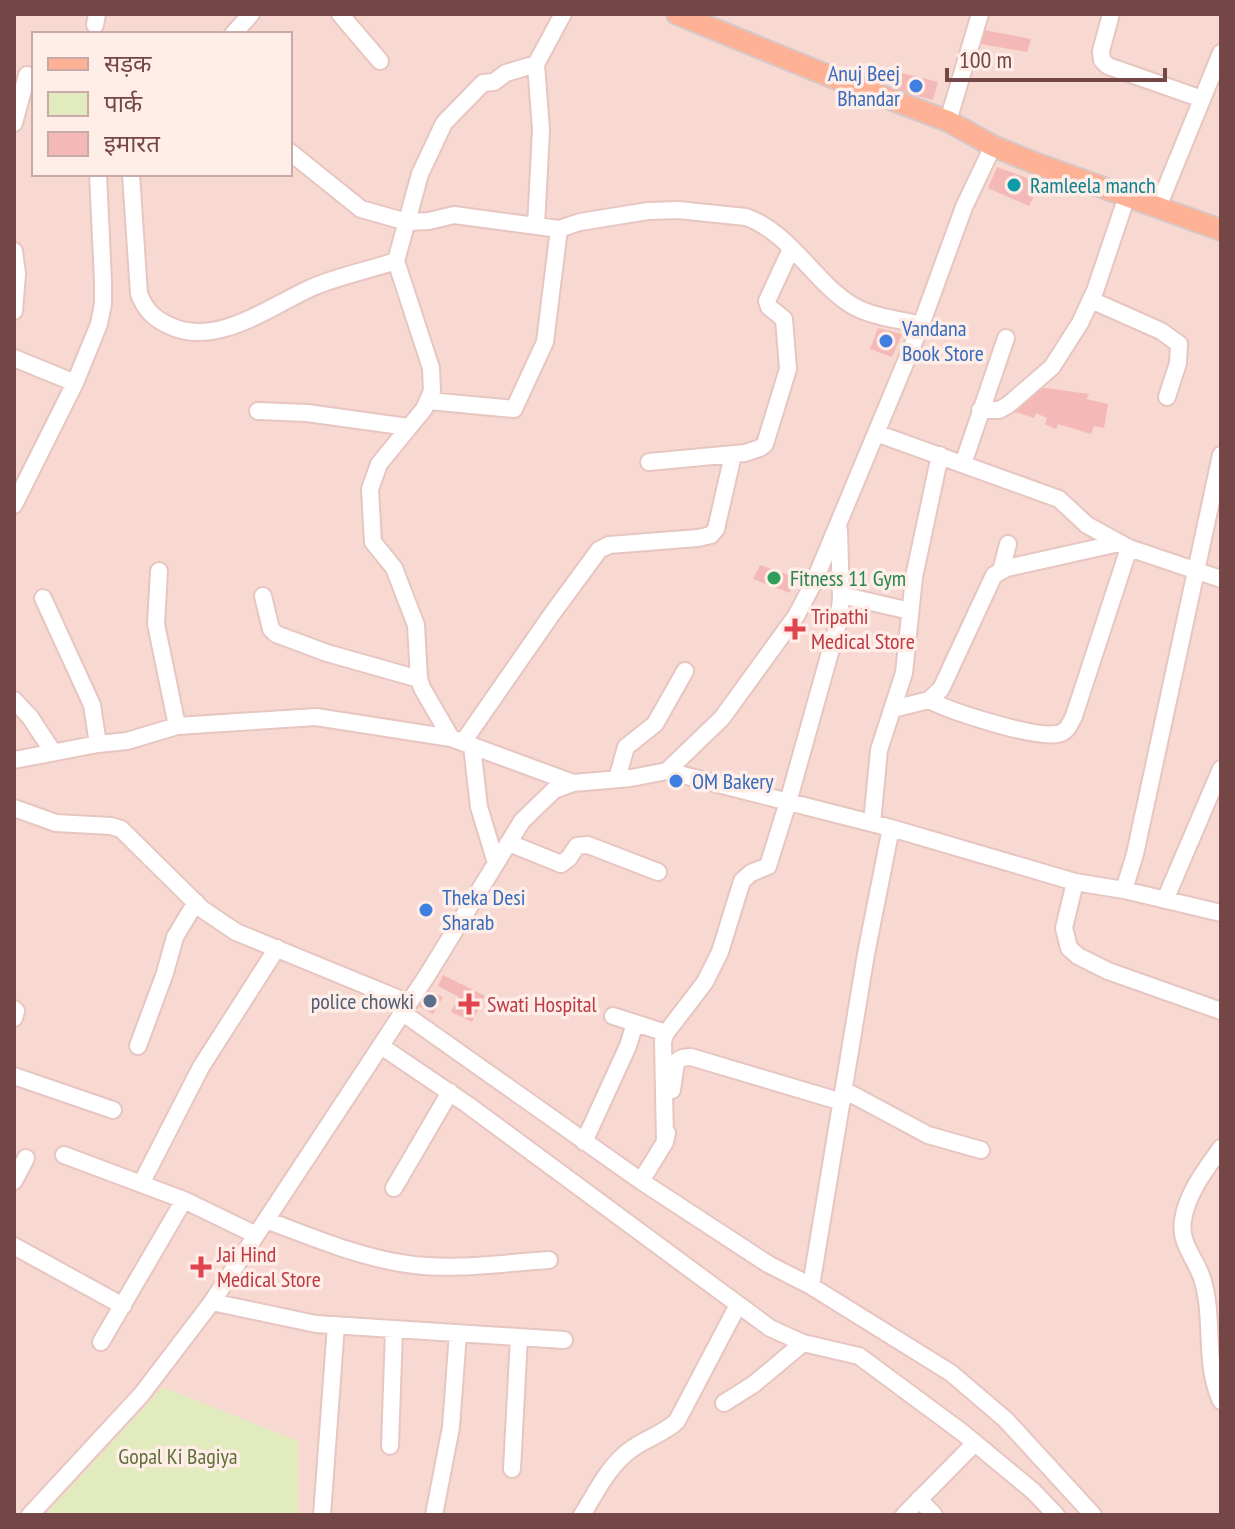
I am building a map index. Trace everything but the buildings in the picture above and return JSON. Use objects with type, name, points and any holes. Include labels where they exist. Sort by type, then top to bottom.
[{"type":"main road","points":[[677,14],[948,121],[993,146],[1221,230]]},
{"type":"street","points":[[235,32],[251,14]]},
{"type":"street","points":[[340,14],[380,61]]},
{"type":"street","points":[[536,226],[541,130],[536,64],[563,14]]},
{"type":"street","points":[[948,121],[980,14]]},
{"type":"street","points":[[1111,14],[1101,51],[1102,60],[1108,66],[1202,99]]},
{"type":"street","points":[[1158,207],[1221,53]]},
{"type":"street","points":[[496,863],[462,742],[419,679],[416,625],[394,568],[373,542],[369,502],[372,478],[379,464],[429,401],[433,381],[396,261],[420,174],[444,123],[483,83],[494,82],[506,73],[536,64]]},
{"type":"street","points":[[14,123],[25,74]]},
{"type":"street","points":[[667,771],[722,718],[770,654],[808,594],[921,325],[964,207],[993,146]]},
{"type":"street","points":[[292,154],[361,209],[407,222],[454,215],[559,229],[580,222],[648,211],[678,210],[746,217],[757,221],[791,249],[852,306],[921,325]]},
{"type":"street","points":[[14,505],[75,383],[99,324],[103,304],[98,176]]},
{"type":"street","points":[[131,176],[139,294],[153,316],[179,329],[200,333],[221,329],[316,286],[396,261]]},
{"type":"street","points":[[980,410],[999,410],[1008,405],[1052,367],[1091,300],[1127,196]]},
{"type":"street","points":[[429,401],[514,409],[545,342],[559,229]]},
{"type":"street","points":[[649,462],[733,455],[765,444],[786,380],[786,326],[784,319],[769,307],[767,301],[791,249]]},
{"type":"street","points":[[14,251],[17,274],[14,311]]},
{"type":"street","points":[[1091,300],[1161,331],[1179,344],[1178,363],[1167,397]]},
{"type":"street","points":[[963,464],[1006,338]]},
{"type":"street","points":[[14,358],[75,383]]},
{"type":"street","points":[[258,411],[307,413],[408,427]]},
{"type":"street","points":[[876,433],[1059,499],[1087,525],[1124,546],[1221,579]]},
{"type":"street","points":[[462,742],[599,550],[609,545],[711,535],[716,529],[733,455]]},
{"type":"street","points":[[872,823],[877,761],[904,673],[910,611],[940,455]]},
{"type":"street","points":[[1124,890],[1135,854],[1221,455]]},
{"type":"street","points":[[665,1142],[662,1065],[666,1033],[705,982],[720,952],[742,881],[751,873],[768,866],[838,624],[841,595],[839,524]]},
{"type":"street","points":[[1001,571],[1008,544]]},
{"type":"street","points":[[893,709],[929,700],[941,689],[994,575],[1124,546]]},
{"type":"street","points":[[929,700],[957,712],[1015,728],[1056,734],[1067,729],[1074,716],[1124,546]]},
{"type":"street","points":[[159,571],[156,624],[177,726]]},
{"type":"street","points":[[841,595],[910,611]]},
{"type":"street","points":[[263,596],[271,629],[276,634],[327,653],[419,679]]},
{"type":"street","points":[[43,598],[92,705],[98,744]]},
{"type":"street","points":[[617,779],[626,747],[655,724],[685,671]]},
{"type":"street","points":[[14,700],[30,717],[53,752]]},
{"type":"street","points":[[14,760],[127,741],[177,726],[316,717],[462,742],[573,783]]},
{"type":"street","points":[[1165,900],[1221,769]]},
{"type":"street","points":[[30,1515],[141,1395],[212,1302],[406,1008],[522,821],[554,790],[573,783],[667,771],[891,828],[1075,882],[1221,913]]},
{"type":"street","points":[[14,808],[56,823],[121,829],[213,918],[236,932],[406,1008],[641,1181],[768,1264],[811,1286],[951,1373],[1006,1420],[1093,1515]]},
{"type":"street","points":[[811,1286],[891,828]]},
{"type":"street","points":[[509,843],[561,864],[577,846],[588,845],[658,872]]},
{"type":"street","points":[[1075,882],[1064,928],[1069,948],[1078,956],[1108,971],[1221,1011]]},
{"type":"street","points":[[138,1046],[175,937],[196,902]]},
{"type":"street","points":[[141,1184],[201,1067],[277,948]]},
{"type":"street","points":[[14,1009],[14,1018]]},
{"type":"street","points":[[613,1016],[666,1033]]},
{"type":"street","points":[[584,1142],[635,1023]]},
{"type":"street","points":[[381,1046],[450,1092],[770,1328],[803,1343],[859,1356],[975,1443],[1033,1491],[1056,1515]]},
{"type":"street","points":[[641,1181],[665,1142],[674,1070],[676,1062],[682,1058],[701,1059],[843,1096],[928,1135],[981,1150]]},
{"type":"street","points":[[14,1076],[113,1110]]},
{"type":"street","points":[[394,1188],[450,1092]]},
{"type":"street","points":[[1221,1148],[1196,1186],[1182,1230],[1188,1253],[1202,1279],[1212,1379],[1221,1401]]},
{"type":"street","points":[[64,1155],[184,1200],[256,1235]]},
{"type":"street","points":[[14,1181],[26,1158]]},
{"type":"street","points":[[101,1342],[184,1200]]},
{"type":"street","points":[[266,1220],[350,1251],[409,1265],[549,1260]]},
{"type":"street","points":[[16,1250],[123,1306]]},
{"type":"street","points":[[212,1302],[336,1325],[564,1340]]},
{"type":"street","points":[[582,1515],[614,1464],[633,1448],[677,1421],[738,1305]]},
{"type":"street","points":[[322,1515],[336,1325]]},
{"type":"street","points":[[390,1446],[394,1329]]},
{"type":"street","points":[[434,1515],[451,1427],[458,1333]]},
{"type":"street","points":[[512,1469],[519,1337]]},
{"type":"street","points":[[724,1403],[754,1384],[803,1343]]},
{"type":"street","points":[[904,1515],[975,1443]]},
{"type":"street","points":[[919,1499],[934,1515]]},
{"type":"shaded area","points":[[14,14],[1221,14],[1221,1515],[14,1515]]},
{"type":"green space","name":"Gopal Ki Bagiya","points":[[163,1387],[298,1441],[298,1515],[45,1515]]},
{"type":"place","name":"Anuj Beej Bhandar","points":[[916,86]]},
{"type":"place","name":"Ramleela manch","points":[[1014,185]]},
{"type":"place","name":"Vandana Book Store","points":[[886,341]]},
{"type":"place","name":"Fitness 11 Gym","points":[[774,578]]},
{"type":"place","name":"Tripathi Medical Store","points":[[795,629]]},
{"type":"place","name":"OM Bakery","points":[[676,781]]},
{"type":"place","name":"Theka Desi Sharab","points":[[426,910]]},
{"type":"place","name":"police chowki","points":[[430,1001]]},
{"type":"place","name":"Swati Hospital","points":[[469,1004]]},
{"type":"place","name":"Jai Hind Medical Store","points":[[201,1267]]}]
